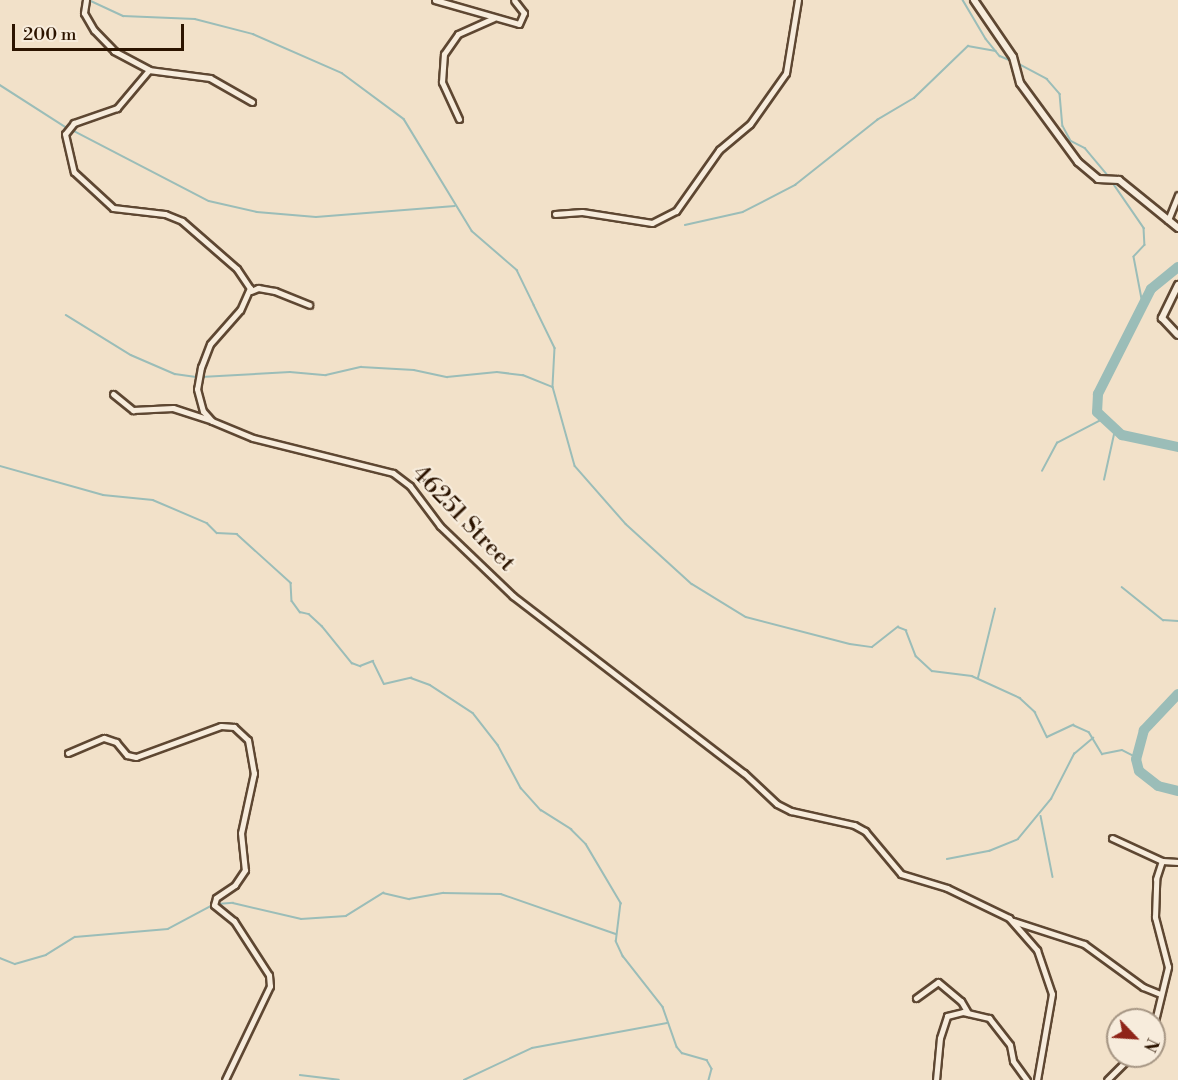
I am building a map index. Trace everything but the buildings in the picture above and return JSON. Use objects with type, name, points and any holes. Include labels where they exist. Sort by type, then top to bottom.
[{"type":"street","points":[[86,0],[84,13],[94,30],[114,51],[148,70],[210,78],[252,102]]},
{"type":"street","points":[[435,0],[494,18],[521,23],[524,13],[514,0]]},
{"type":"street","points":[[555,214],[582,212],[652,223],[676,211],[718,150],[750,124],[786,73],[798,0]]},
{"type":"street","points":[[974,0],[1013,57],[1020,83],[1078,162],[1098,179],[1119,180],[1178,228]]},
{"type":"street","points":[[459,119],[442,82],[444,54],[458,34],[494,18]]},
{"type":"street","points":[[148,70],[117,108],[68,128],[64,141],[74,172],[118,211],[165,214],[182,221],[237,269],[250,291]]},
{"type":"street","points":[[1168,220],[1178,195]]},
{"type":"street","points":[[1178,285],[1162,318],[1178,335]]},
{"type":"street","points":[[212,421],[200,402],[197,378],[210,344],[240,310],[250,291],[258,288],[309,304]]},
{"type":"street","name":"46251 Street","points":[[113,394],[132,410],[173,408],[253,438],[393,473],[410,486],[440,526],[513,596],[744,773],[777,804],[791,811],[854,825],[868,835],[901,874],[947,888],[1010,920],[1037,950],[1052,994],[1037,1080]]},
{"type":"street","points":[[68,753],[104,738],[116,742],[127,755],[136,757],[221,726],[234,728],[248,740],[254,773],[243,809],[240,848],[244,874],[216,898],[214,905],[234,921],[269,975],[270,986],[225,1080]]},
{"type":"street","points":[[1112,838],[1162,861],[1178,862]]},
{"type":"street","points":[[1157,1008],[1168,967],[1155,912],[1157,873],[1162,861]]},
{"type":"street","points":[[1010,920],[1084,944],[1143,987],[1160,994]]},
{"type":"street","points":[[916,998],[938,982],[961,1000],[968,1013]]},
{"type":"street","points":[[936,1080],[940,1038],[947,1016],[957,1012],[991,1019],[1027,1080]]},
{"type":"street","points":[[1107,1080],[1119,1068]]},
{"type":"waterway","points":[[89,0],[123,16],[195,19],[253,34],[342,73],[404,119],[472,231],[517,270],[555,348],[553,387],[575,466],[626,524],[692,584],[746,617],[850,644],[872,647],[898,627],[906,630],[916,656],[932,671],[972,676],[1020,698],[1035,712],[1047,737],[1073,725],[1089,732],[1102,754],[1122,750],[1136,757]]},
{"type":"waterway","points":[[963,0],[986,39],[1000,56],[1012,61]]},
{"type":"waterway","points":[[685,225],[743,212],[795,185],[877,120],[914,98],[968,46],[996,51]]},
{"type":"waterway","points":[[1019,64],[1047,79],[1060,94],[1063,126],[1071,141],[1085,148],[1108,175]]},
{"type":"waterway","points":[[0,85],[67,128]]},
{"type":"waterway","points":[[72,130],[209,201],[257,212],[316,217],[455,206]]},
{"type":"waterway","points":[[1113,183],[1144,228],[1145,245],[1134,257],[1143,304]]},
{"type":"waterway","points":[[1178,267],[1151,289],[1098,394],[1097,412],[1122,435],[1178,447]]},
{"type":"waterway","points":[[66,315],[131,355],[175,374],[196,377]]},
{"type":"waterway","points":[[201,377],[290,372],[326,375],[361,367],[414,370],[447,377],[497,372],[523,375],[553,387]]},
{"type":"waterway","points":[[1042,471],[1057,443],[1103,419]]},
{"type":"waterway","points":[[1104,480],[1115,430]]},
{"type":"waterway","points":[[0,466],[103,495],[153,500],[207,523],[217,533],[237,534],[291,583],[292,601],[300,612],[309,614],[322,626],[352,663],[360,666],[373,661],[384,684],[411,678],[430,685],[473,713],[498,745],[521,788],[541,810],[571,829],[586,844],[621,903],[616,941],[623,956],[663,1007],[677,1047],[682,1053],[707,1060],[712,1069],[709,1080]]},
{"type":"waterway","points":[[1122,587],[1163,620],[1178,621]]},
{"type":"waterway","points":[[978,678],[995,609]]},
{"type":"waterway","points":[[1178,694],[1144,730],[1136,759],[1139,771],[1158,786],[1178,791]]},
{"type":"waterway","points":[[947,859],[989,851],[1018,839],[1051,799],[1074,754],[1093,738]]},
{"type":"waterway","points":[[1041,816],[1053,877]]},
{"type":"waterway","points":[[217,904],[233,903],[301,919],[346,916],[383,893],[409,899],[443,893],[501,894],[616,934]]},
{"type":"waterway","points":[[0,958],[15,964],[46,955],[75,937],[168,929],[213,905]]},
{"type":"waterway","points":[[464,1080],[532,1048],[667,1023]]},
{"type":"waterway","points":[[300,1075],[339,1080]]}]
